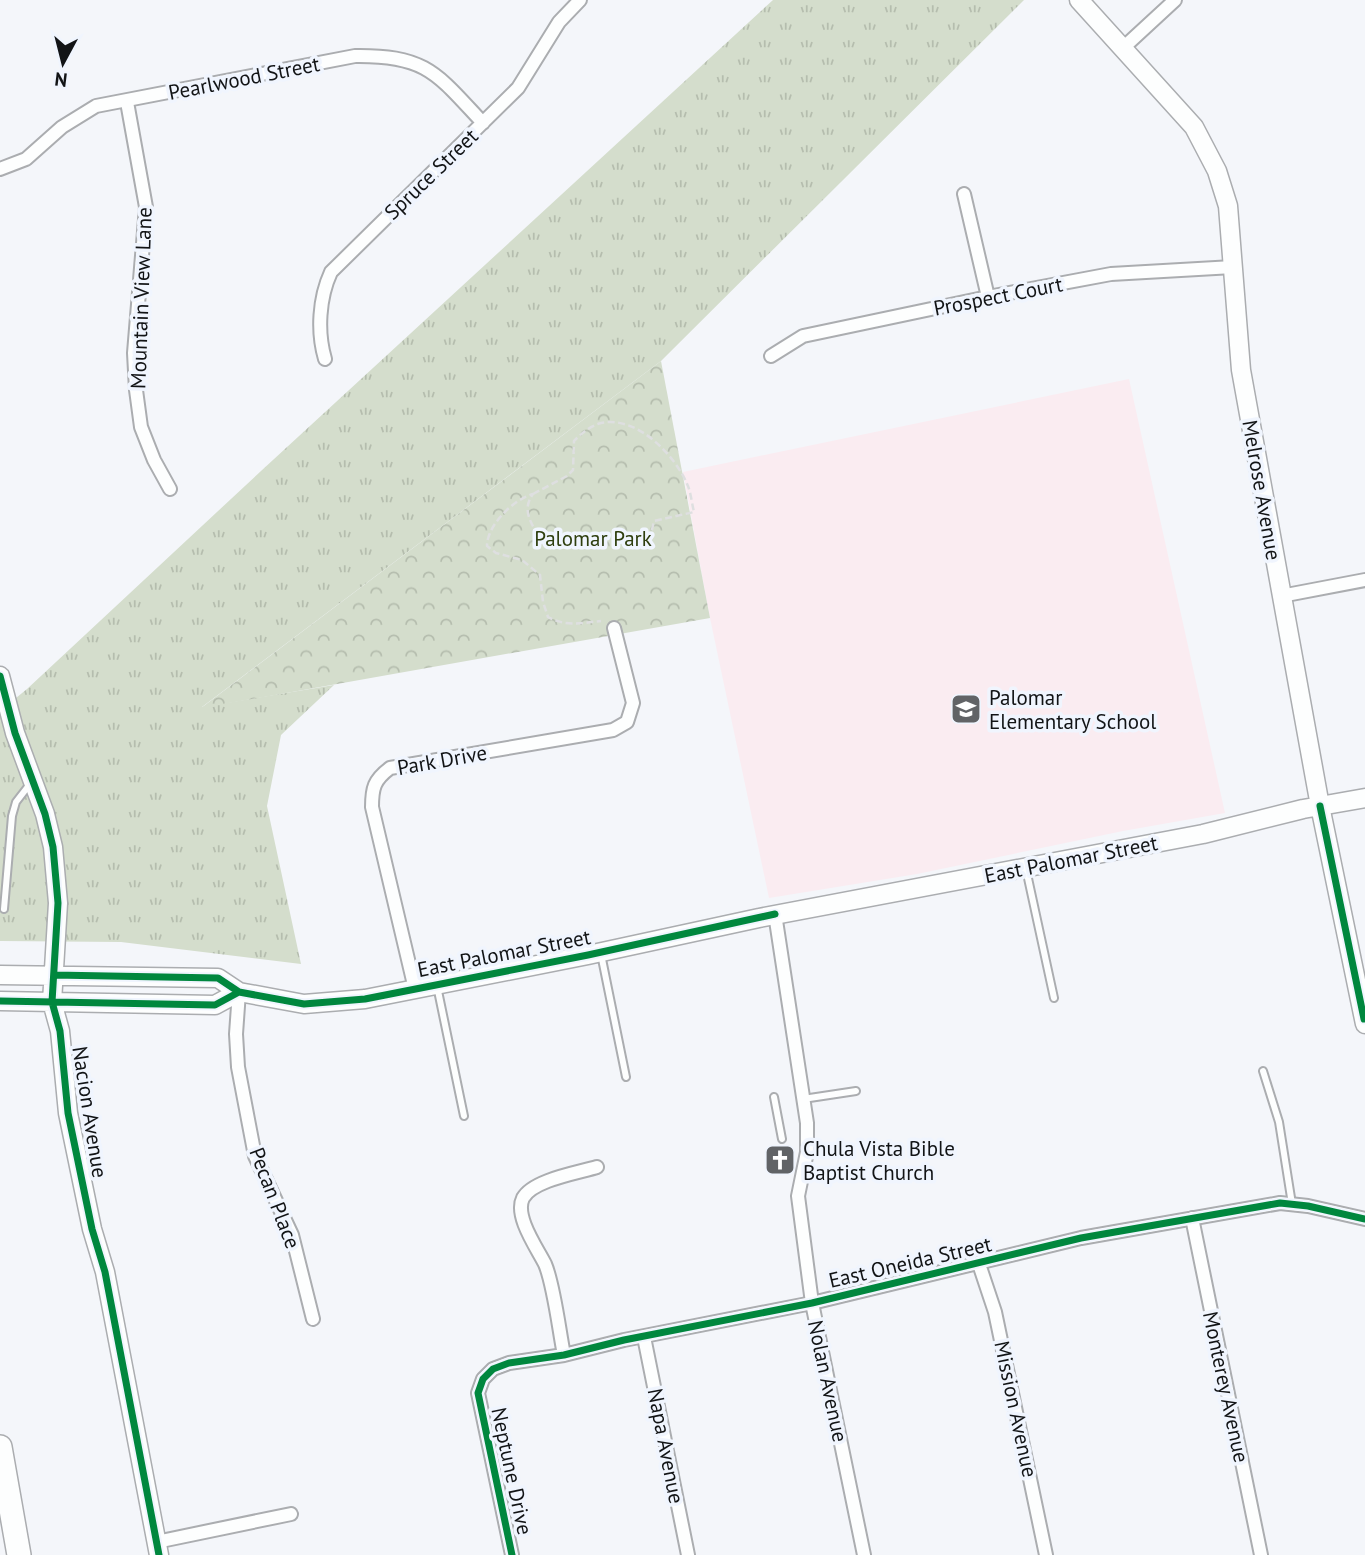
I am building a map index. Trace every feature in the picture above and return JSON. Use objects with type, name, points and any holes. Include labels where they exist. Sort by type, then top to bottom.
[{"type":"highway","points":[[0,1447],[19,1555]]},
{"type":"street","name":"Spruce Street","points":[[325,359],[320,341],[324,287],[331,272],[518,88],[559,22],[580,0]]},
{"type":"street","name":"Melrose Avenue","points":[[1079,0],[1194,127],[1207,149],[1228,205],[1241,370],[1320,806],[1365,1020]]},
{"type":"street","points":[[1123,48],[1175,0]]},
{"type":"street","name":"Pearlwood Street","points":[[0,169],[26,159],[62,127],[96,106],[355,56],[387,56],[424,67],[441,78],[483,123]]},
{"type":"street","name":"Mountain View Lane","points":[[127,102],[146,207],[134,353],[136,390],[141,427],[154,460],[170,489]]},
{"type":"street","points":[[964,194],[988,297]]},
{"type":"street","name":"Prospect Court","points":[[771,356],[803,336],[988,297],[1111,274],[1233,267]]},
{"type":"street","points":[[1281,596],[1365,580]]},
{"type":"street","name":"Park Drive","points":[[415,989],[372,807],[372,788],[376,779],[390,768],[613,730],[627,722],[633,703],[609,625]]},
{"type":"street","name":"Nacion Avenue","points":[[0,676],[15,733],[33,779],[50,836],[58,881],[52,1002],[60,1031],[68,1113],[92,1229],[107,1282],[158,1548]]},
{"type":"street","name":"East Palomar Street","points":[[0,975],[218,978],[239,992],[304,1004],[365,999],[775,915],[1203,834],[1365,797]]},
{"type":"street","name":"Nolan Avenue","points":[[775,915],[807,1123],[807,1152],[798,1196],[812,1303],[864,1555]]},
{"type":"street","points":[[0,1001],[215,1005],[239,992]]},
{"type":"street","name":"Pecan Place","points":[[239,992],[236,1034],[238,1067],[255,1156],[292,1235],[313,1319]]},
{"type":"street","points":[[564,1355],[546,1267],[523,1222],[520,1208],[523,1197],[536,1185],[597,1167]]},
{"type":"street","name":"East Oneida Street","points":[[478,1393],[482,1379],[493,1369],[509,1363],[564,1355],[812,1303],[1081,1238],[1280,1203],[1365,1219]]},
{"type":"street","name":"Monterey Avenue","points":[[1192,1218],[1261,1555]]},
{"type":"street","name":"Mission Avenue","points":[[979,1264],[995,1312],[1046,1555]]},
{"type":"street","name":"Napa Avenue","points":[[644,1337],[688,1555]]},
{"type":"street","name":"Neptune Drive","points":[[478,1393],[512,1555]]},
{"type":"street","points":[[158,1548],[291,1514]]},
{"type":"lane","points":[[4,909],[12,816],[16,802],[33,779]]},
{"type":"lane","points":[[1026,867],[1054,999]]},
{"type":"lane","points":[[600,952],[626,1077]]},
{"type":"lane","points":[[437,984],[464,1116]]},
{"type":"lane","points":[[1263,1071],[1279,1122],[1292,1204]]},
{"type":"lane","points":[[803,1099],[856,1091]]},
{"type":"lane","points":[[774,1097],[782,1139]]},
{"type":"path","points":[[609,625],[577,625],[558,622],[548,617],[543,602],[540,575],[522,560],[496,553],[487,546],[487,536],[492,525],[518,502],[567,476],[573,470],[574,441],[586,429],[613,422],[636,428],[674,461],[688,486],[694,512],[654,521],[650,538]]},
{"type":"path","points":[[533,494],[527,502],[527,510],[533,529],[543,545]]},
{"type":"shaded area","name":"Palomar Elementary School","points":[[1129,379],[1225,813],[1123,831],[917,874],[769,898],[710,618],[683,472]]},
{"type":"green space","points":[[773,0],[1024,0],[661,361],[202,707],[334,685],[281,735],[267,806],[301,964],[121,942],[0,941],[0,711]]},
{"type":"green space","name":"Palomar Park","points":[[661,361],[710,618],[201,708]]},
{"type":"cycle path","points":[[0,676],[15,733],[45,814],[53,847],[58,903],[52,1002],[60,1031],[68,1113],[92,1229],[105,1272],[159,1555]]},
{"type":"cycle path","points":[[1320,806],[1364,1019]]},
{"type":"cycle path","points":[[54,975],[218,978],[239,992],[304,1004],[365,999],[588,955],[775,914]]},
{"type":"cycle path","points":[[0,1001],[215,1005],[239,992]]},
{"type":"cycle path","points":[[512,1555],[478,1393],[483,1379],[493,1369],[509,1363],[564,1355],[624,1340],[812,1303],[1081,1238],[1280,1203],[1308,1206],[1365,1219]]},
{"type":"place","name":"Palomar Elementary School","points":[[966,709]]},
{"type":"place","name":"Chula Vista Bible Baptist Church","points":[[780,1160]]}]
